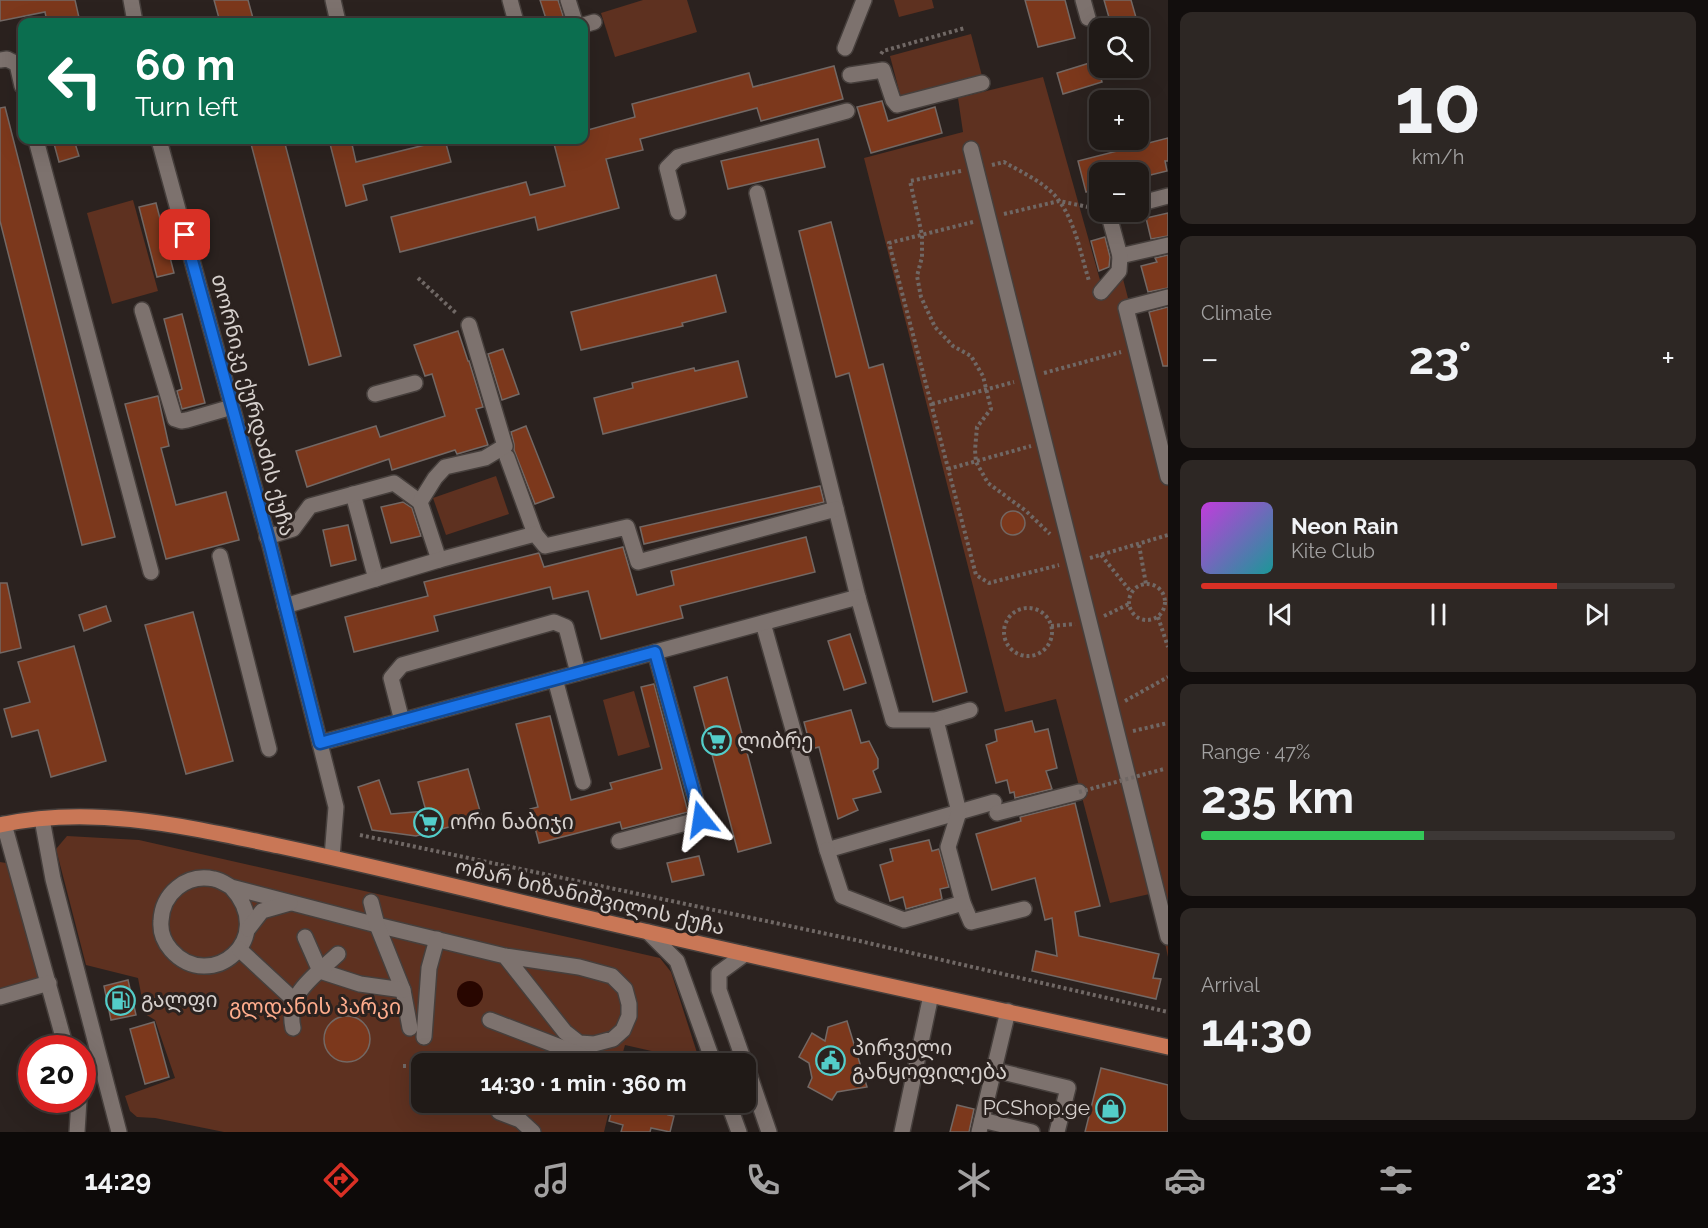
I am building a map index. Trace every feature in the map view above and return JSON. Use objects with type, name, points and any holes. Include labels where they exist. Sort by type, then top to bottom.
[{"type":"main road","name":"ომარ ხიზანიშვილის ქუჩა","points":[[2,824],[79,816],[184,826],[332,857],[648,932],[1168,1047]]},
{"type":"street","points":[[131,0],[134,18]]},
{"type":"street","points":[[333,0],[337,18]]},
{"type":"street","points":[[510,0],[515,18]]},
{"type":"street","points":[[568,0],[574,18]]},
{"type":"street","points":[[844,48],[864,0]]},
{"type":"street","points":[[1083,0],[1088,18]]},
{"type":"street","points":[[0,60],[7,58],[17,64],[18,68]]},
{"type":"street","points":[[849,75],[884,70],[893,100],[897,105],[982,83]]},
{"type":"street","points":[[678,212],[667,168],[678,157],[847,111]]},
{"type":"street","points":[[37,144],[151,572]]},
{"type":"street","name":"თორნიკე ქურდაძის ქუჩა","points":[[160,144],[267,537],[336,807],[332,857]]},
{"type":"street","points":[[971,149],[1168,937]]},
{"type":"street","points":[[757,193],[858,597],[893,720],[936,720],[970,710]]},
{"type":"street","points":[[1149,201],[1168,196]]},
{"type":"street","points":[[1101,292],[1119,271],[1120,256],[1111,222]]},
{"type":"street","points":[[1120,256],[1168,245]]},
{"type":"street","points":[[1168,297],[1126,308],[1168,477]]},
{"type":"street","points":[[142,310],[175,419],[187,420],[232,407]]},
{"type":"street","points":[[420,502],[435,477],[445,466],[485,458],[505,446],[469,325]]},
{"type":"street","points":[[375,394],[415,383]]},
{"type":"street","points":[[507,457],[535,534],[545,546],[627,527],[638,562],[836,509]]},
{"type":"street","points":[[267,537],[293,529],[310,506],[394,483],[420,502],[439,560]]},
{"type":"street","points":[[353,495],[376,579]]},
{"type":"street","points":[[285,606],[535,534]]},
{"type":"street","points":[[220,556],[269,749]]},
{"type":"street","points":[[320,743],[858,597]]},
{"type":"street","points":[[402,721],[391,678],[402,665],[554,622],[566,627],[578,673]]},
{"type":"street","points":[[763,623],[842,896],[904,920],[963,903]]},
{"type":"street","points":[[619,841],[701,819],[655,652]]},
{"type":"street","points":[[555,679],[583,782]]},
{"type":"street","points":[[936,720],[959,812],[948,847],[963,903],[971,922],[1024,909]]},
{"type":"street","points":[[827,850],[959,812],[996,808],[1079,792]]},
{"type":"street","points":[[42,819],[53,879],[119,1132]]},
{"type":"street","points":[[2,824],[63,1035]]},
{"type":"street","points":[[296,904],[290,903],[262,911],[248,929],[239,949],[226,960],[210,966],[192,965],[177,957],[166,944],[160,927],[161,910],[169,895],[182,884],[198,878],[215,879],[231,887],[377,925],[505,956],[579,967],[612,976],[625,989],[629,1004],[629,1016],[623,1030],[613,1040],[594,1044],[579,1043],[565,1032],[505,956]]},
{"type":"street","points":[[231,887],[242,898],[248,913],[248,929]]},
{"type":"street","points":[[370,902],[403,990],[410,1028]]},
{"type":"street","points":[[648,932],[677,961],[710,1053]]},
{"type":"street","points":[[305,937],[320,971],[360,984],[403,990]]},
{"type":"street","points":[[424,1037],[432,995],[429,968],[437,939]]},
{"type":"street","points":[[239,949],[294,1000]]},
{"type":"street","points":[[293,1028],[291,1022],[294,1000],[305,983],[338,954]]},
{"type":"street","points":[[741,1053],[719,990],[719,973],[746,954]]},
{"type":"street","points":[[0,997],[49,983]]},
{"type":"street","points":[[902,1132],[931,995]]},
{"type":"street","points":[[1008,1011],[980,1126],[1032,1132]]},
{"type":"street","points":[[490,1020],[576,1053]]},
{"type":"street","points":[[994,1070],[1068,1088],[1057,1132]]},
{"type":"street","points":[[756,1095],[769,1132]]},
{"type":"street","points":[[77,1132],[78,1113]]},
{"type":"street","points":[[502,1113],[520,1120],[533,1132]]},
{"type":"street","points":[[732,1113],[739,1132]]},
{"type":"path","points":[[884,70],[880,54],[883,51],[965,28]]},
{"type":"path","points":[[1055,539],[1026,512],[988,483],[976,462],[977,427],[991,409],[987,389],[983,376],[971,356],[953,346],[935,327],[921,297],[917,276],[922,257],[922,235],[910,181],[1004,162],[1038,182],[1059,201],[1070,218],[1090,284],[1101,292]]},
{"type":"path","points":[[1089,207],[1059,201],[889,243],[976,574],[989,583],[1168,536]]},
{"type":"path","points":[[418,278],[469,325]]},
{"type":"path","points":[[948,470],[1045,442]]},
{"type":"path","points":[[1139,545],[1146,584]]},
{"type":"path","points":[[1101,555],[1131,592]]},
{"type":"path","points":[[1146,584],[1158,587],[1165,597],[1164,608],[1158,617],[1144,621],[1135,616],[1128,604],[1131,592],[1146,584]]},
{"type":"path","points":[[1021,609],[1036,609],[1048,619],[1052,634],[1050,642],[1039,653],[1024,655],[1017,653],[1010,648],[1004,633],[1008,618],[1021,609]]},
{"type":"path","points":[[1158,617],[1168,648]]},
{"type":"path","points":[[1111,708],[1168,677]]},
{"type":"path","points":[[1118,734],[1168,723]]},
{"type":"path","points":[[1079,792],[1164,770]]},
{"type":"path","points":[[360,835],[851,939],[1168,1012]]},
{"type":"path","points":[[403,1066],[411,1066]]},
{"type":"green space","points":[[643,0],[687,0],[697,32],[615,57],[601,13]]},
{"type":"green space","points":[[894,0],[932,0],[934,8],[899,17]]},
{"type":"green space","points":[[971,34],[982,76],[901,98],[890,56]]},
{"type":"green space","points":[[1043,77],[1100,280],[1122,275],[1168,453],[1168,957],[1154,893],[1110,903],[1056,699],[1005,712],[864,158],[963,132],[958,98]]},
{"type":"green space","points":[[133,200],[158,291],[112,304],[87,213]]},
{"type":"green space","points":[[496,476],[509,514],[446,535],[433,498]]},
{"type":"green space","points":[[634,691],[650,747],[618,756],[603,700]]},
{"type":"green space","name":"გლდანის პარკი","points":[[67,836],[139,840],[660,958],[671,972],[697,1053],[660,1053],[625,1045],[623,1053],[411,1053],[411,1113],[609,1113],[604,1132],[224,1132],[155,1118],[137,1117],[130,1111],[125,1096],[175,1078],[155,1020],[145,1014],[138,978],[86,965],[56,849]]},
{"type":"green space","points":[[0,862],[6,863],[42,980],[0,991]]},
{"type":"shaded area","points":[[470,981],[479,985],[483,994],[479,1003],[470,1007],[461,1003],[457,994],[461,985]]},
{"type":"building","points":[[0,0],[75,0],[79,18],[46,18],[45,12],[0,21]]},
{"type":"building","points":[[214,0],[248,0],[253,18],[219,18]]},
{"type":"building","points":[[540,0],[558,0],[564,18],[546,18]]},
{"type":"building","points":[[1025,0],[1065,0],[1075,38],[1038,47]]},
{"type":"building","points":[[1104,0],[1131,0],[1136,18],[1109,18]]},
{"type":"building","points":[[1089,63],[1089,78],[1101,78],[1102,82],[1063,94],[1057,73]]},
{"type":"building","points":[[834,66],[843,99],[761,121],[757,108],[640,139],[643,150],[606,159],[619,208],[538,230],[535,217],[400,252],[391,217],[526,182],[530,195],[565,186],[554,144],[588,144],[588,130],[635,117],[632,104],[749,73],[753,87]]},
{"type":"building","points":[[882,101],[888,121],[935,107],[942,133],[871,153],[857,107]]},
{"type":"building","points":[[5,107],[115,537],[82,545],[0,221],[0,108]]},
{"type":"building","points":[[1168,138],[1168,161],[1165,161],[1167,171],[1149,175],[1149,162],[1089,162],[1089,191],[1086,192],[1078,161],[1121,150],[1149,150],[1149,143]]},
{"type":"building","points":[[818,139],[825,167],[728,189],[721,161]]},
{"type":"building","points":[[54,144],[75,144],[79,156],[59,162]]},
{"type":"building","points":[[251,144],[285,144],[341,356],[309,365]]},
{"type":"building","points":[[330,144],[352,144],[356,162],[429,144],[446,144],[451,162],[363,185],[367,200],[346,206]]},
{"type":"building","points":[[156,203],[174,273],[157,277],[139,207]]},
{"type":"building","points":[[1168,213],[1168,236],[1151,239],[1147,222],[1149,222],[1149,217]]},
{"type":"building","points":[[831,222],[869,368],[883,364],[967,692],[933,702],[849,373],[836,377],[799,231]]},
{"type":"building","points":[[1105,237],[1110,257],[1109,267],[1099,271],[1091,241]]},
{"type":"building","points":[[1168,255],[1168,288],[1148,292],[1141,266],[1157,262],[1155,258]]},
{"type":"building","points":[[716,275],[726,312],[682,323],[683,326],[581,350],[571,312]]},
{"type":"building","points":[[1168,307],[1168,366],[1163,366],[1149,312]]},
{"type":"building","points":[[182,314],[205,403],[182,409],[177,391],[182,389],[164,319]]},
{"type":"building","points":[[458,331],[483,407],[476,409],[488,445],[457,454],[455,450],[392,470],[389,459],[307,487],[296,451],[376,426],[380,437],[445,416],[432,374],[425,376],[414,345]]},
{"type":"building","points":[[503,349],[519,394],[502,400],[488,354]]},
{"type":"building","points":[[738,361],[747,397],[603,434],[594,398],[633,388],[632,383],[694,368],[695,371]]},
{"type":"building","points":[[158,396],[169,446],[161,448],[176,505],[226,492],[239,540],[166,559],[125,404]]},
{"type":"building","points":[[526,426],[554,497],[535,504],[514,450],[511,432]]},
{"type":"building","points":[[820,486],[824,502],[644,544],[640,527]]},
{"type":"building","points":[[403,502],[412,508],[421,536],[391,543],[381,507]]},
{"type":"building","points":[[1013,511],[1022,514],[1025,523],[1022,532],[1013,535],[1004,532],[1001,523],[1004,514]]},
{"type":"building","points":[[348,525],[356,560],[331,566],[323,530]]},
{"type":"building","points":[[806,537],[815,572],[680,606],[683,618],[601,639],[588,591],[553,599],[550,587],[434,616],[438,631],[354,652],[345,617],[428,596],[424,582],[539,553],[544,567],[623,547],[637,595],[674,585],[671,571]]},
{"type":"building","points":[[0,583],[7,583],[21,648],[0,653]]},
{"type":"building","points":[[106,606],[111,621],[84,631],[79,615]]},
{"type":"building","points":[[193,612],[233,761],[186,774],[145,625]]},
{"type":"building","points":[[850,634],[866,683],[844,690],[828,641]]},
{"type":"building","points":[[74,646],[106,761],[51,777],[38,730],[12,737],[4,709],[30,702],[18,662]]},
{"type":"building","points":[[727,677],[771,843],[738,852],[694,687]]},
{"type":"building","points":[[654,684],[688,812],[622,829],[620,822],[539,843],[530,809],[538,807],[516,724],[550,716],[571,800],[612,789],[610,783],[662,769],[641,687]]},
{"type":"building","points":[[851,710],[861,743],[869,741],[878,759],[878,768],[873,771],[881,792],[853,799],[858,810],[838,819],[819,747],[811,749],[804,722]]},
{"type":"building","points":[[1032,721],[1035,732],[1048,729],[1057,768],[1046,771],[1052,789],[1015,798],[1014,792],[1010,793],[1007,780],[996,783],[986,745],[997,741],[995,730]]},
{"type":"building","points":[[468,769],[482,818],[416,836],[372,830],[358,787],[379,780],[391,814],[426,811],[418,782]]},
{"type":"building","points":[[1075,803],[1100,906],[1075,912],[1079,936],[1159,954],[1153,978],[1161,979],[1156,999],[1032,971],[1036,951],[1057,956],[1052,918],[1045,920],[1035,878],[992,890],[976,834],[1021,821],[1020,817]]},
{"type":"building","points":[[929,840],[932,851],[939,849],[949,887],[940,889],[942,899],[906,909],[903,897],[890,901],[880,865],[893,861],[890,849]]},
{"type":"building","points":[[699,856],[704,875],[672,882],[667,863]]},
{"type":"building","points":[[128,980],[136,1015],[111,1020],[104,986]]},
{"type":"building","points":[[347,1016],[363,1023],[370,1039],[363,1055],[347,1062],[331,1055],[324,1039],[331,1023]]},
{"type":"building","name":"პირველი განყოფილება","points":[[847,1021],[867,1087],[837,1092],[832,1100],[808,1087],[812,1078],[809,1063],[799,1057],[812,1033],[825,1041],[828,1027]]},
{"type":"building","points":[[154,1022],[169,1077],[145,1084],[130,1029]]},
{"type":"building","points":[[1101,1068],[1168,1085],[1168,1132],[1085,1132]]},
{"type":"building","points":[[957,1105],[974,1109],[969,1132],[950,1132]]},
{"type":"building","points":[[611,1113],[668,1113],[668,1115],[674,1116],[670,1132],[651,1128],[650,1132],[621,1132],[623,1125],[609,1121]]},
{"type":"place","name":"ლიბრე","points":[[716,741]]},
{"type":"place","name":"ორი ნაბიჯი","points":[[429,822]]},
{"type":"place","name":"გალფი","points":[[120,1000]]},
{"type":"place","name":"პირველი განყოფილება","points":[[831,1060]]},
{"type":"place","name":"PCShop.ge","points":[[1111,1108]]},
{"type":"route","points":[[185,235],[270,545],[320,743],[655,652],[701,819]]}]
